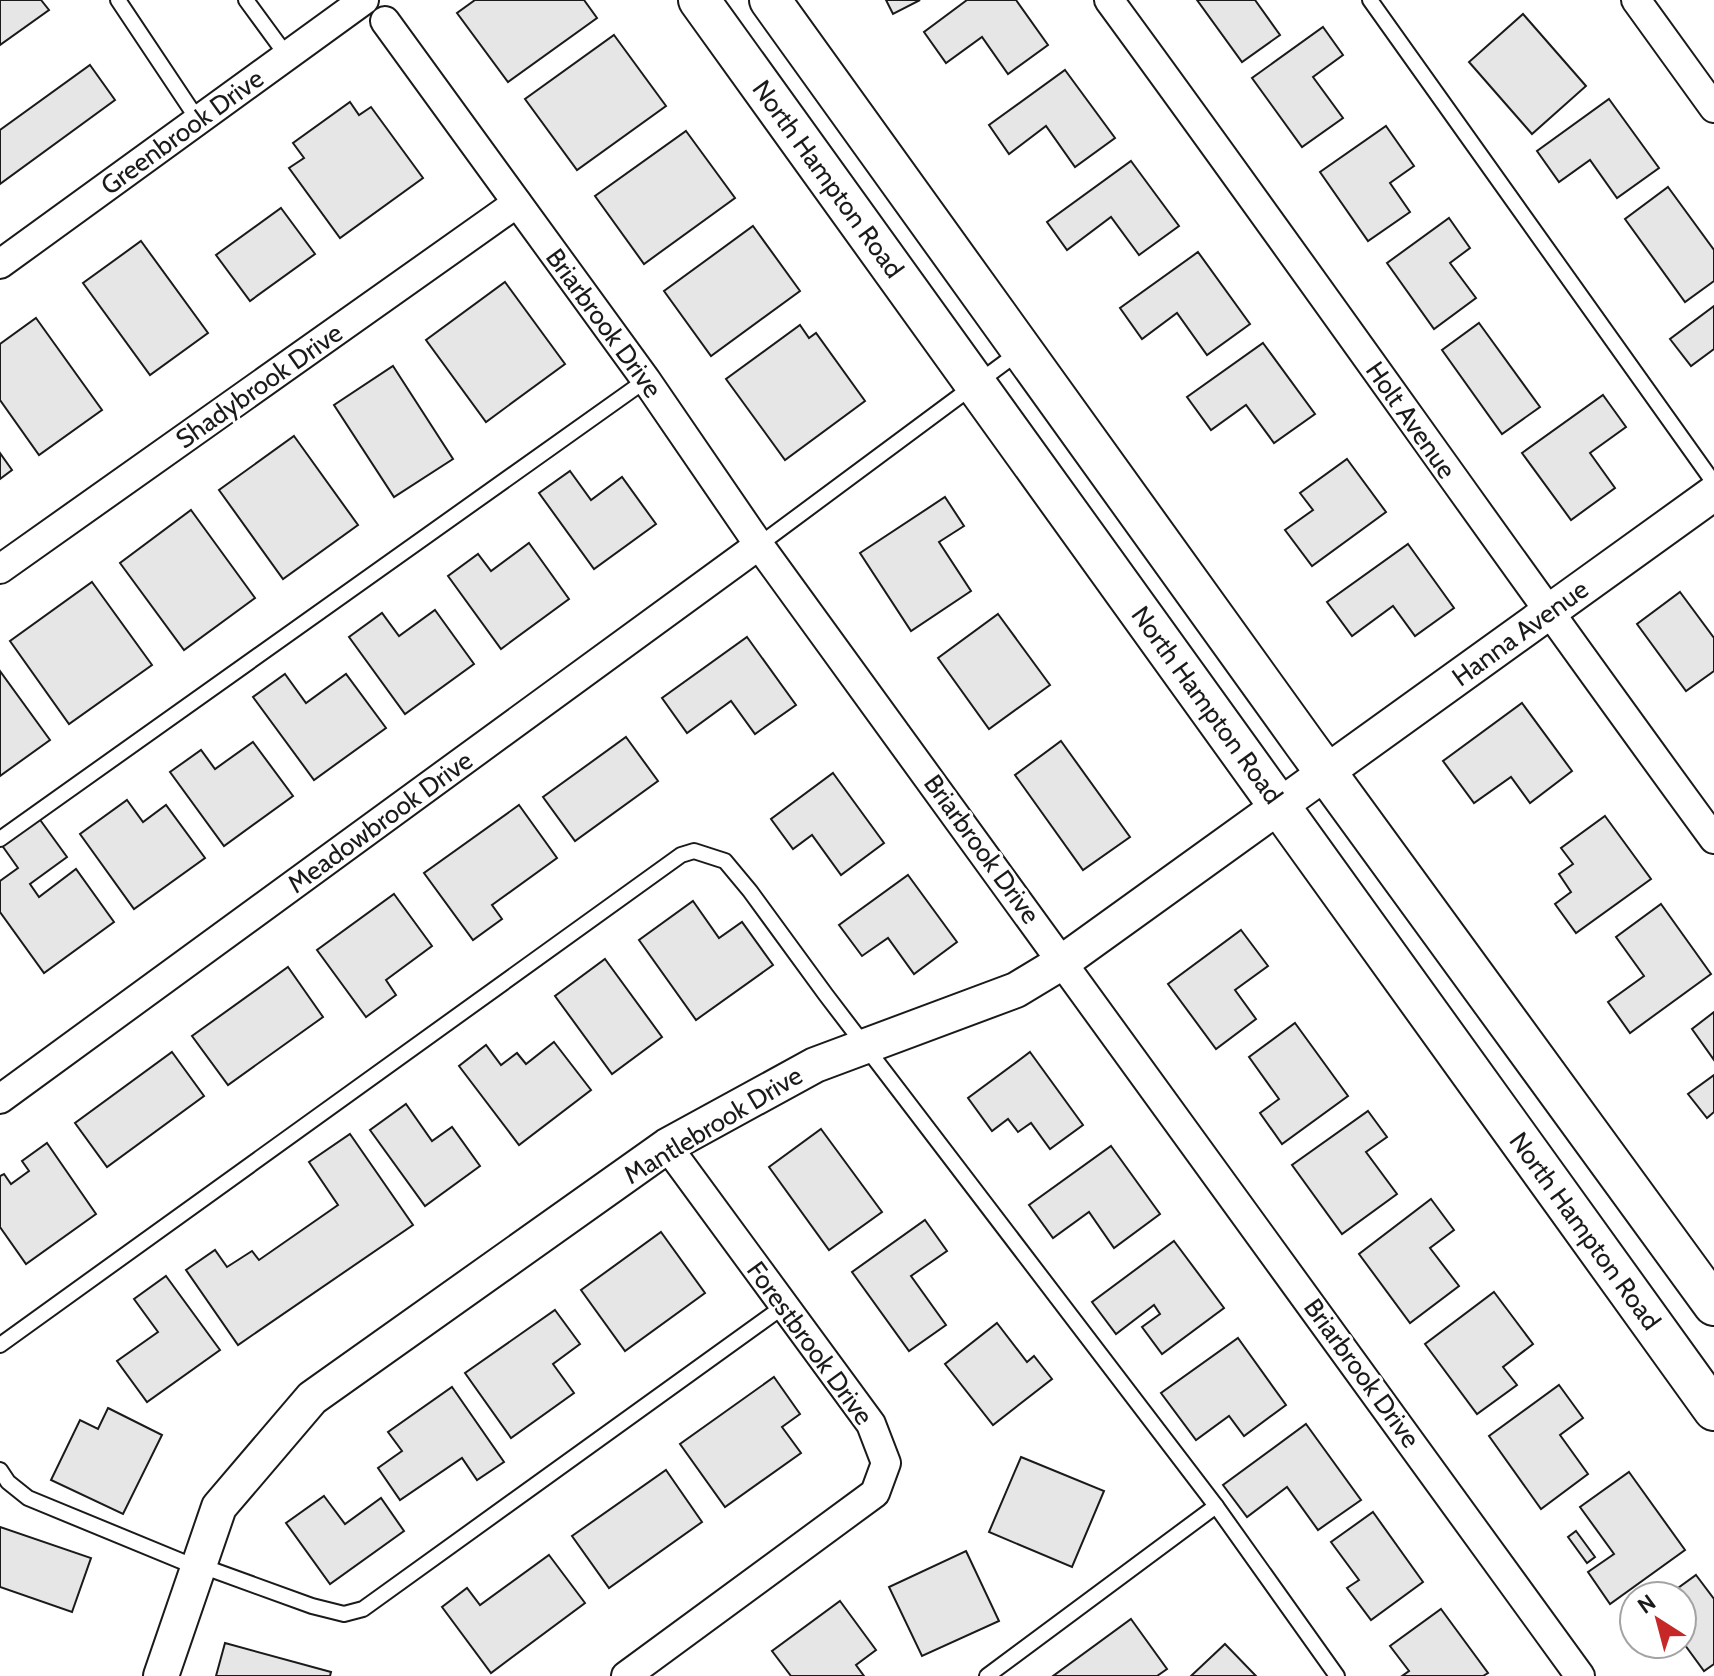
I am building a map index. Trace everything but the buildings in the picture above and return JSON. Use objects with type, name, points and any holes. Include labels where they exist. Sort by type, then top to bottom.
[{"type":"main road","name":"North Hampton Road","points":[[699,0],[1714,1410]]},
{"type":"main road","points":[[770,0],[1714,1305]]},
{"type":"street","name":"Greenbrook Drive","points":[[0,264],[364,0]]},
{"type":"street","name":"Holt Avenue","points":[[1109,0],[1714,839]]},
{"type":"street","points":[[1636,0],[1714,108]]},
{"type":"street","name":"Briarbrook Drive","points":[[385,21],[646,380],[759,545],[1064,961],[1580,1676]]},
{"type":"street","name":"Shadybrook Drive","points":[[0,569],[517,203]]},
{"type":"street","name":"Hanna Avenue","points":[[1326,772],[1714,493]]},
{"type":"street","name":"Meadowbrook Drive","points":[[0,1099],[759,545]]},
{"type":"street","name":"Mantlebrook Drive","points":[[161,1676],[219,1507],[312,1398],[667,1146],[815,1065],[1016,990],[1064,961],[1326,772]]},
{"type":"street","name":"Forestbrook Drive","points":[[626,1676],[875,1493],[886,1463],[871,1424],[667,1146]]},
{"type":"lane","points":[[118,0],[198,120]]},
{"type":"lane","points":[[246,0],[287,56]]},
{"type":"lane","points":[[1370,0],[1714,483]]},
{"type":"lane","points":[[759,545],[1022,350]]},
{"type":"lane","points":[[0,839],[646,380]]},
{"type":"lane","points":[[0,1345],[681,855],[694,851],[725,861],[1216,1506],[1337,1676]]},
{"type":"lane","points":[[0,1470],[8,1482],[28,1498],[198,1567],[344,1614],[363,1609],[784,1306]]},
{"type":"lane","points":[[987,1676],[1216,1506]]}]
